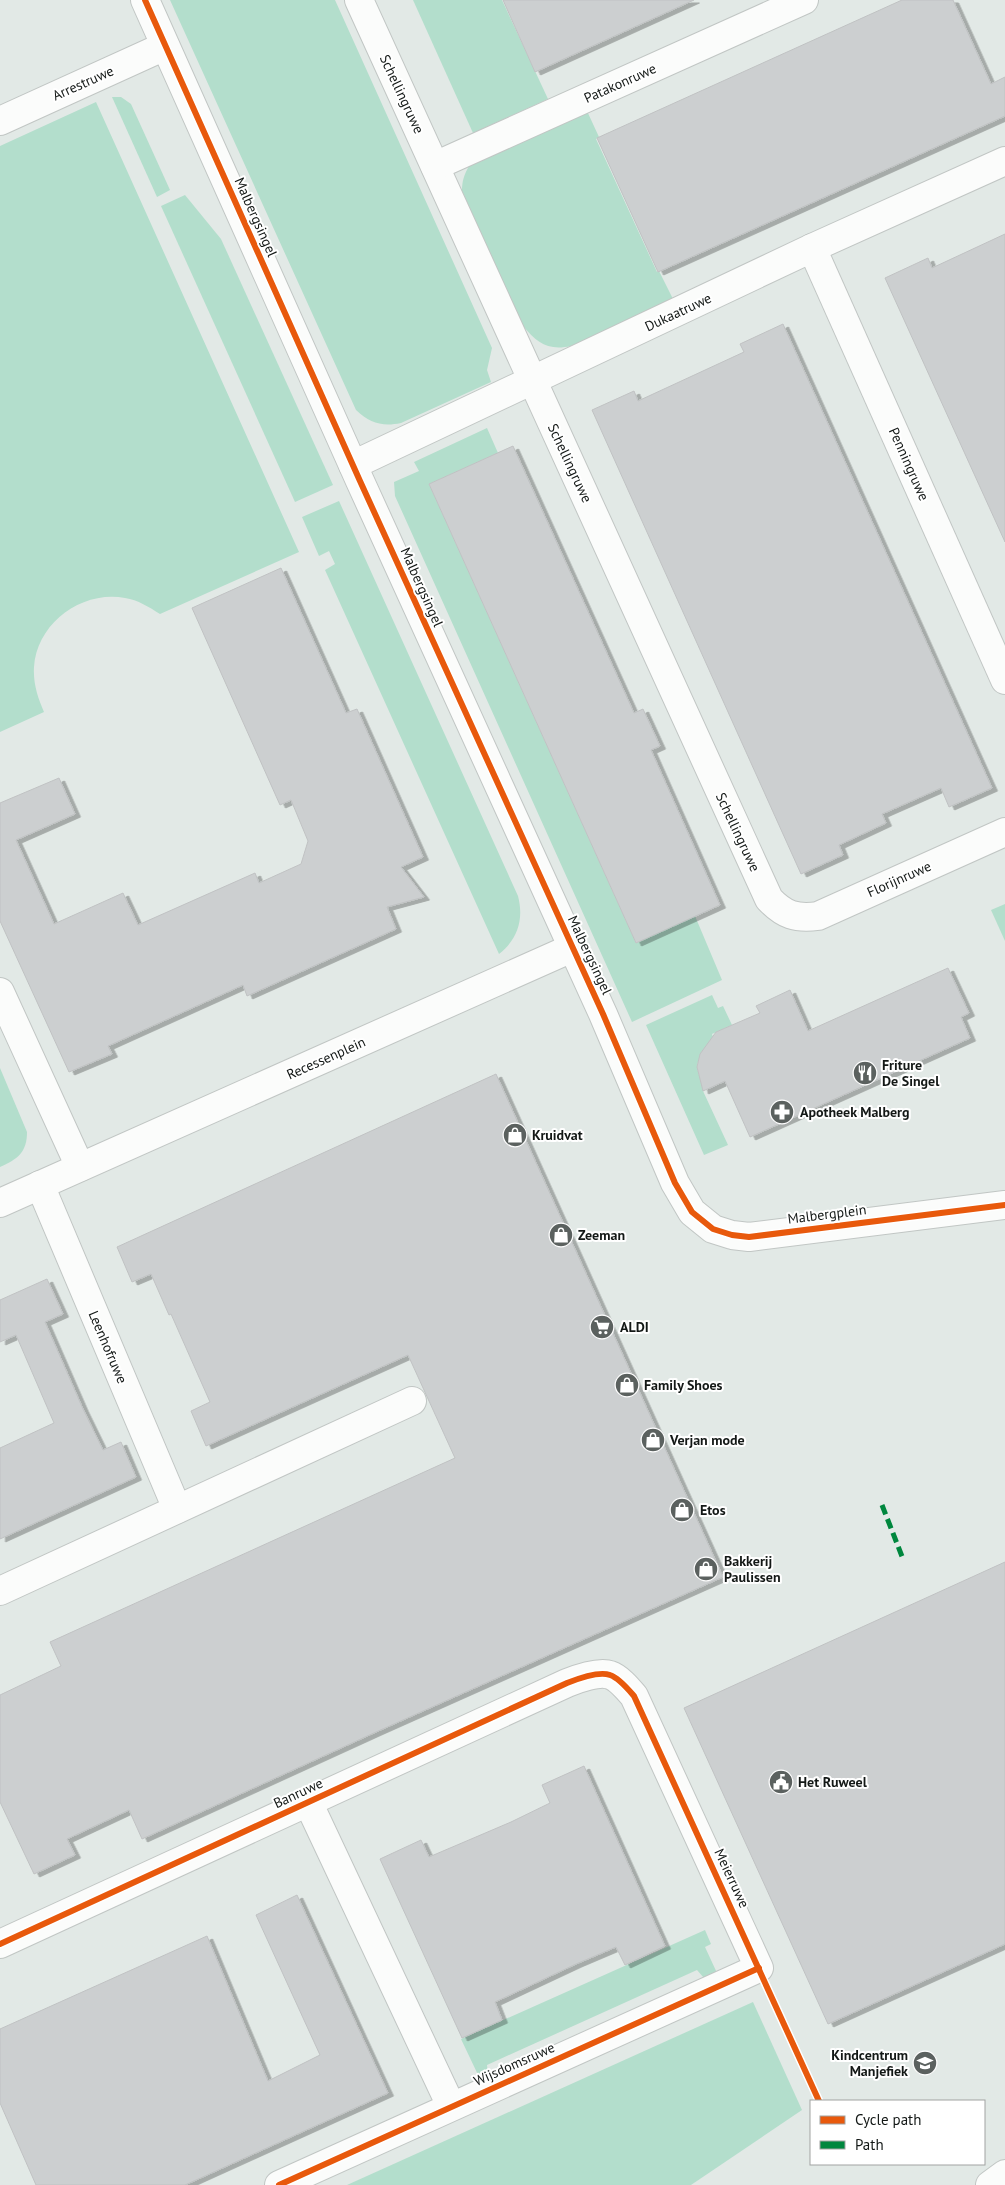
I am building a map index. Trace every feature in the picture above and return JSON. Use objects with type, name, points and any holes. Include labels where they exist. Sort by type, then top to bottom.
[{"type":"street","name":"Malbergsingel","points":[[145,0],[353,465],[613,1036],[676,1183]]},
{"type":"street","name":"Schellingruwe","points":[[359,0],[769,900],[779,910],[792,916]]},
{"type":"street","name":"Patakonruwe","points":[[436,166],[804,0]]},
{"type":"street","name":"Arrestruwe","points":[[0,121],[166,46]]},
{"type":"street","name":"Dukaatruwe","points":[[353,465],[812,248],[1005,160]]},
{"type":"street","name":"Penningruwe","points":[[812,248],[1005,680]]},
{"type":"street","name":"Florijnruwe","points":[[792,916],[818,916],[1005,832]]},
{"type":"street","name":"Recessenplein","points":[[0,1203],[572,948]]},
{"type":"street","points":[[0,992],[80,1167]]},
{"type":"street","name":"Malbergplein","points":[[676,1183],[692,1212],[713,1229],[732,1235],[750,1237],[1005,1205]]},
{"type":"street","name":"Leenhofruwe","points":[[40,1185],[177,1510]]},
{"type":"street","points":[[0,1591],[412,1401]]},
{"type":"street","name":"Banruwe","points":[[0,1944],[567,1683],[583,1676],[609,1674]]},
{"type":"street","name":"Meierruwe","points":[[609,1674],[623,1684],[634,1696],[759,1968]]},
{"type":"street","points":[[308,1802],[451,2106]]},
{"type":"street","name":"Wijsdomsruwe","points":[[279,2185],[759,1968]]},
{"type":"street","points":[[990,2185],[1005,2174]]},
{"type":"green space","points":[[170,0],[335,0],[492,348],[487,370],[491,382],[401,423],[377,423],[366,418],[356,410]]},
{"type":"green space","points":[[413,0],[502,0],[548,99],[473,133]]},
{"type":"green space","points":[[112,97],[121,97],[131,104],[170,190],[157,197]]},
{"type":"green space","points":[[96,102],[299,552],[160,614],[148,606],[130,599],[109,597],[93,599],[64,613],[43,637],[37,651],[34,679],[44,712],[0,732],[0,146]]},
{"type":"green space","points":[[587,111],[599,137],[596,139],[657,272],[659,271],[673,299],[571,346],[549,346],[538,341],[523,326],[462,191],[462,184],[469,166]]},
{"type":"green space","points":[[185,195],[221,239],[333,485],[295,502],[161,206]]},
{"type":"green space","points":[[487,428],[498,453],[429,484],[636,943],[695,916],[722,980],[632,1022],[395,496],[394,482],[419,471],[414,462]]},
{"type":"green space","points":[[339,501],[518,896],[520,921],[518,928],[511,942],[499,954],[325,570],[335,564],[329,551],[319,556],[302,517]]},
{"type":"green space","points":[[1005,904],[1005,941],[991,910]]},
{"type":"green space","points":[[712,995],[718,1008],[723,1006],[732,1025],[712,1034],[715,1043],[699,1059],[698,1069],[705,1090],[703,1091],[728,1145],[704,1155],[646,1025]]},
{"type":"green space","points":[[0,1068],[27,1132],[27,1139],[20,1154],[12,1161],[0,1167]]},
{"type":"green space","points":[[705,1930],[711,1944],[705,1947],[717,1973],[704,1978],[697,1970],[487,2065],[488,2075],[480,2079],[461,2039]]},
{"type":"green space","points":[[753,2002],[802,2110],[691,2185],[347,2185]]},
{"type":"building","points":[[503,0],[694,0],[535,72]]},
{"type":"building","points":[[902,0],[953,0],[991,84],[1005,77],[1005,116],[658,272],[597,138]]},
{"type":"building","points":[[1005,234],[1005,542],[885,278],[928,258],[932,268]]},
{"type":"building","points":[[783,324],[992,788],[949,807],[941,788],[882,814],[886,823],[839,845],[843,855],[801,874],[592,410],[634,391],[638,401],[744,352],[740,344]]},
{"type":"building","points":[[513,446],[634,713],[643,709],[660,746],[651,750],[720,905],[636,943],[429,484]]},
{"type":"building","points":[[281,568],[346,713],[357,709],[423,857],[401,867],[424,897],[387,907],[396,929],[247,996],[243,985],[108,1046],[112,1054],[69,1072],[0,921],[0,803],[59,778],[75,814],[16,840],[54,924],[123,893],[138,925],[255,873],[259,883],[301,864],[308,841],[291,800],[280,805],[192,608]]},
{"type":"building","points":[[948,968],[969,1013],[961,1017],[970,1038],[750,1137],[725,1081],[703,1091],[697,1067],[700,1054],[716,1032],[760,1013],[756,1006],[790,990],[808,1031]]},
{"type":"building","points":[[496,1074],[723,1577],[142,1839],[129,1810],[67,1839],[75,1855],[34,1874],[0,1802],[0,1695],[61,1666],[50,1642],[455,1458],[408,1355],[206,1446],[191,1411],[210,1402],[171,1314],[169,1315],[151,1274],[132,1282],[117,1247]]},
{"type":"building","points":[[47,1279],[63,1314],[45,1322],[83,1409],[103,1450],[121,1442],[136,1477],[0,1539],[0,1448],[54,1423],[16,1335],[0,1342],[0,1300]]},
{"type":"building","points":[[1005,1562],[1005,1944],[828,2024],[684,1708]]},
{"type":"building","points":[[584,1766],[665,1946],[625,1965],[616,1947],[576,1964],[495,2002],[502,2020],[462,2038],[380,1859],[421,1840],[429,1857],[511,1822],[550,1803],[542,1785]]},
{"type":"building","points":[[297,1895],[388,2093],[185,2185],[36,2185],[0,2103],[0,2029],[207,1936],[268,2081],[320,2055],[256,1915]]},
{"type":"marked path","points":[[882,1505],[903,1559]]},
{"type":"cycle path","points":[[145,0],[360,481],[603,1014],[675,1183],[692,1212],[713,1229],[732,1235],[749,1237],[1005,1205]]},
{"type":"cycle path","points":[[0,1944],[567,1683],[588,1676],[605,1674],[617,1679],[634,1696],[819,2100]]},
{"type":"cycle path","points":[[279,2185],[759,1968]]},
{"type":"place","name":"Friture De Singel","points":[[865,1073]]},
{"type":"place","name":"Apotheek Malberg","points":[[782,1112]]},
{"type":"place","name":"Kruidvat","points":[[515,1135]]},
{"type":"place","name":"Zeeman","points":[[561,1235]]},
{"type":"place","name":"ALDI","points":[[602,1327]]},
{"type":"place","name":"Family Shoes","points":[[627,1385]]},
{"type":"place","name":"Verjan mode","points":[[653,1440]]},
{"type":"place","name":"Etos","points":[[682,1510]]},
{"type":"place","name":"Bakkerij Paulissen","points":[[706,1569]]},
{"type":"place","name":"Het Ruweel","points":[[781,1782]]},
{"type":"place","name":"Kindcentrum Manjefiek","points":[[925,2063]]}]
